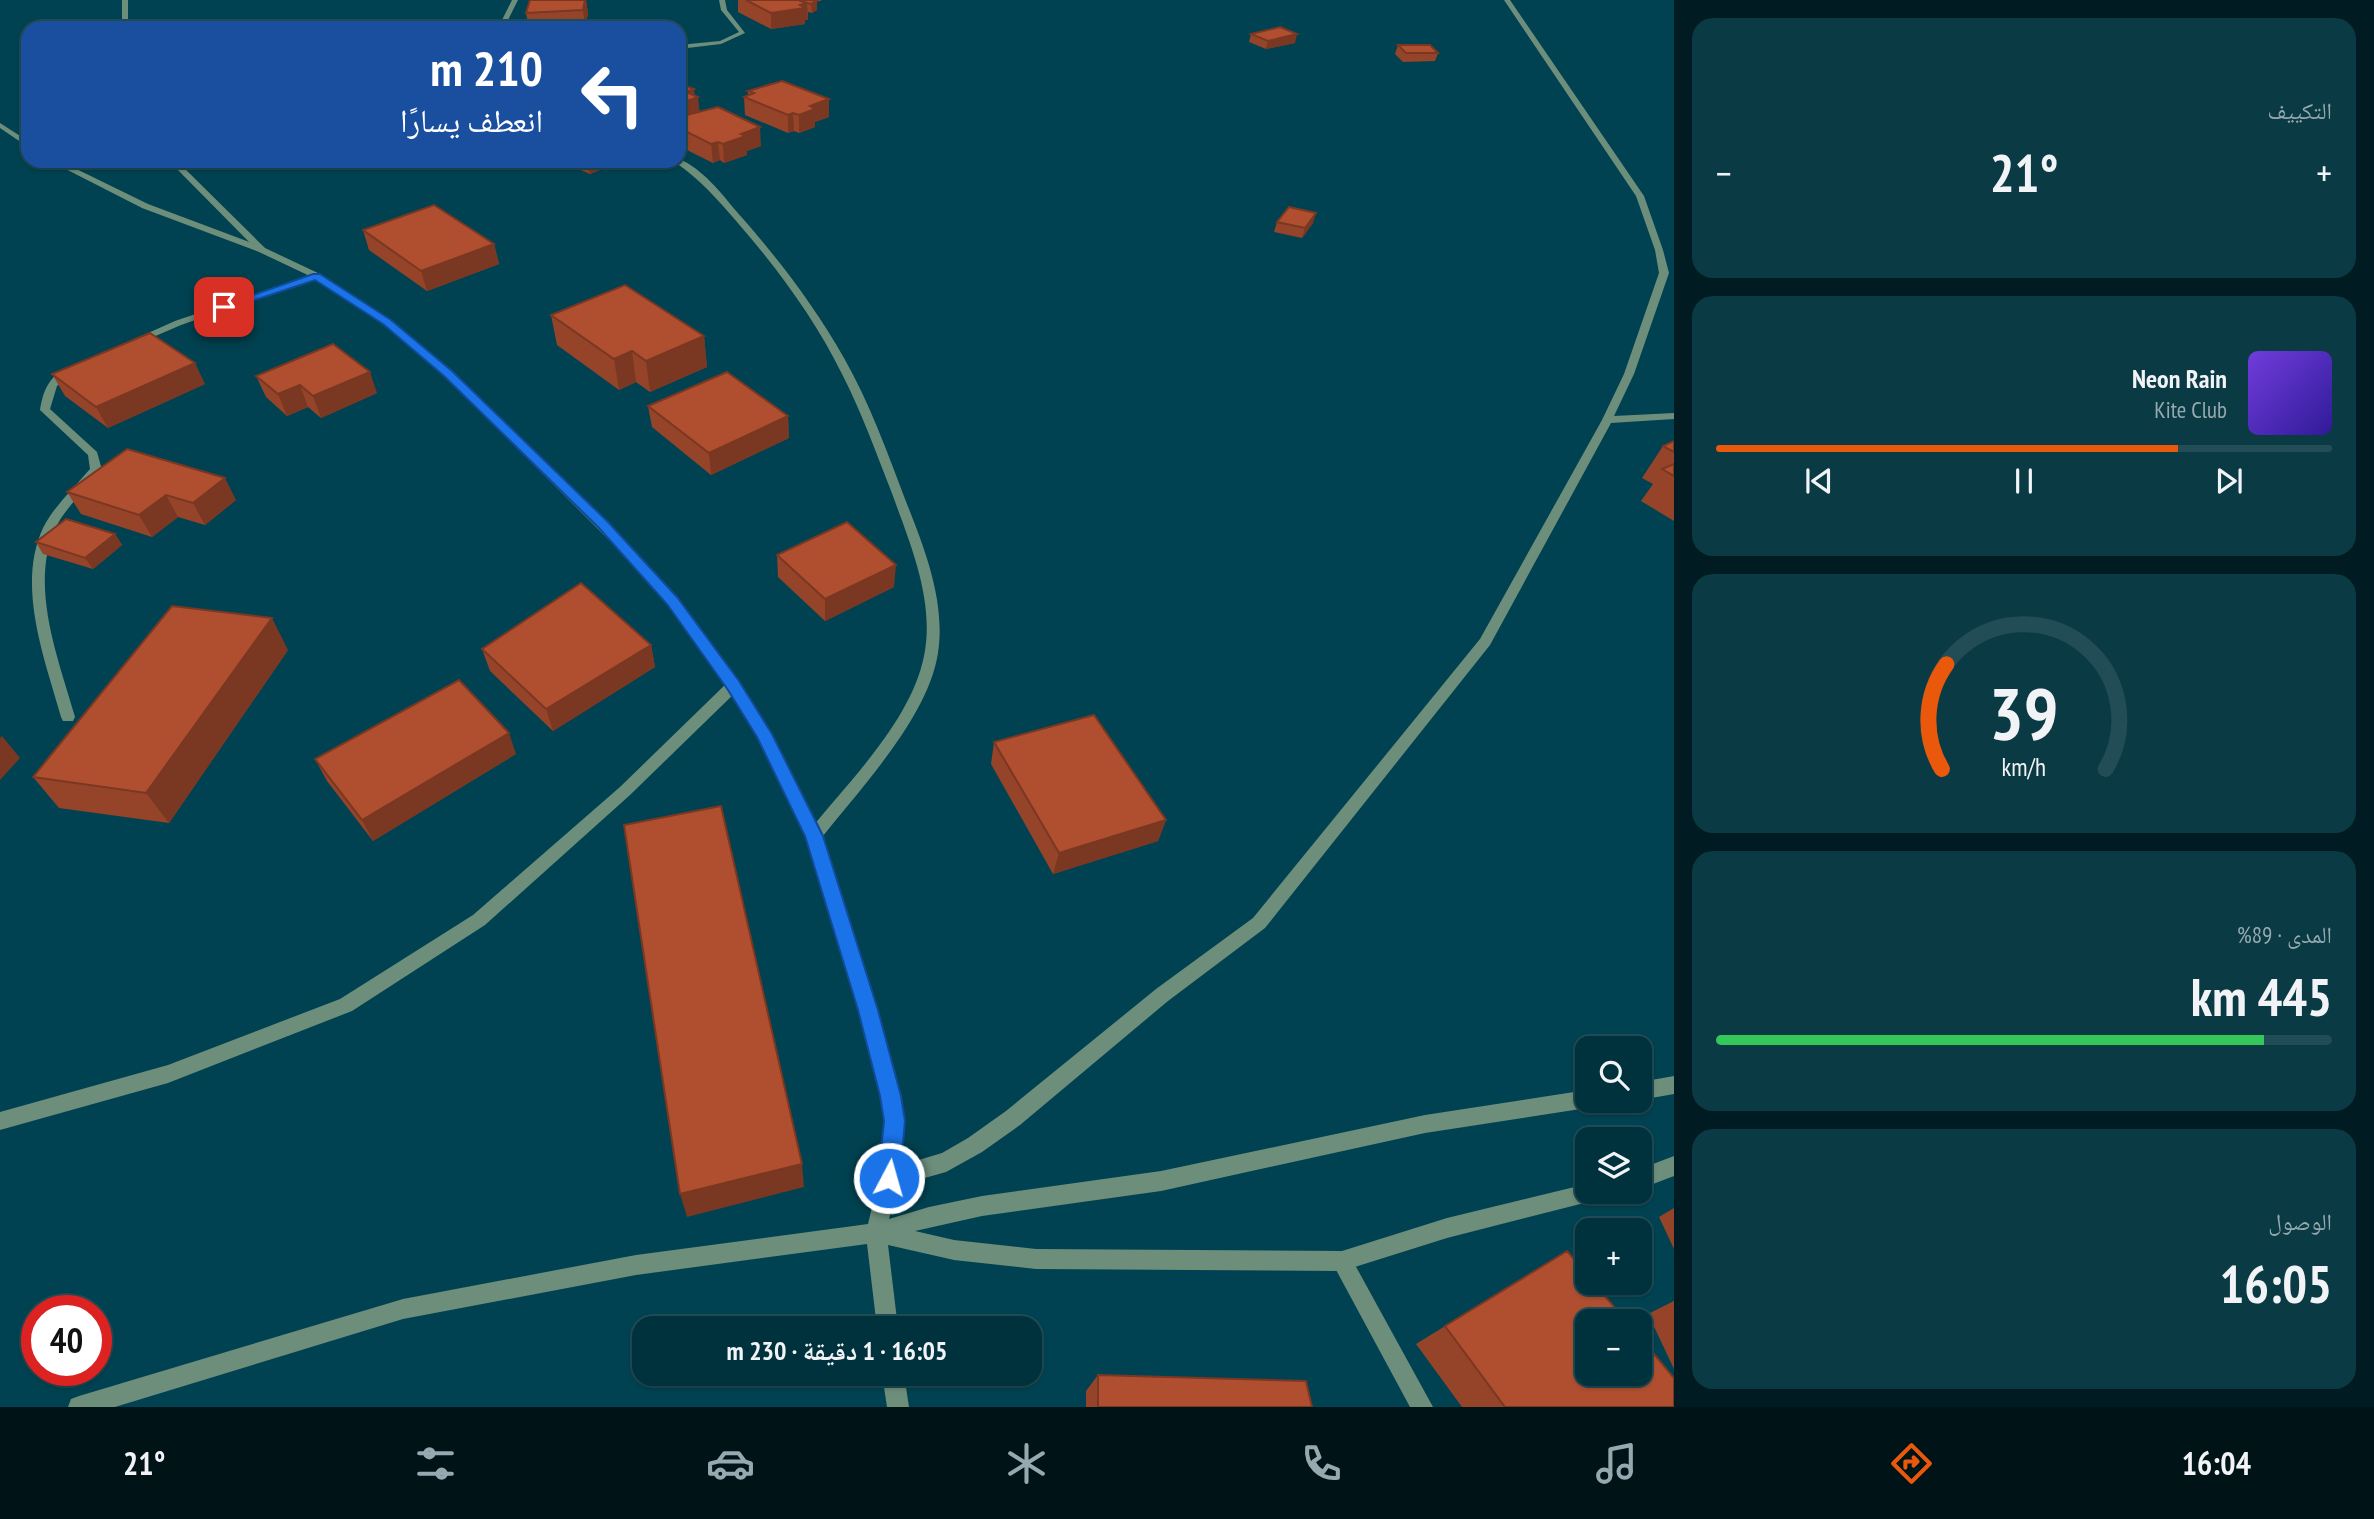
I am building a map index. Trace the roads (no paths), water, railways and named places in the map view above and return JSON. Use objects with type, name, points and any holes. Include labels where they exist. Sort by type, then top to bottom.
[{"type":"street","points":[[125,0],[125,21]]},
{"type":"street","points":[[504,21],[515,0]]},
{"type":"street","points":[[686,46],[721,42],[735,38],[743,32],[724,10],[722,0]]},
{"type":"street","points":[[889,1178],[946,1162],[975,1145],[1013,1118],[1162,995],[1259,923],[1485,642],[1607,420],[1629,373],[1664,273],[1659,250],[1640,196],[1507,0]]},
{"type":"street","points":[[0,125],[21,140]]},
{"type":"street","points":[[686,167],[713,190],[748,228],[785,275],[839,359],[863,407],[920,553],[927,580],[931,614],[931,655],[918,693],[901,725],[814,836]]},
{"type":"street","points":[[68,168],[145,206],[262,250],[317,276],[387,322],[448,373],[604,525],[659,584],[733,685],[764,734],[814,836],[864,996],[890,1096],[895,1121],[889,1178],[876,1233],[886,1316]]},
{"type":"street","points":[[180,168],[262,250]]},
{"type":"street","points":[[122,346],[178,323],[317,276]]},
{"type":"street","points":[[68,717],[45,627],[40,592],[40,549],[49,527],[96,470],[93,454],[45,410],[48,388],[55,377],[82,364]]},
{"type":"street","points":[[1607,420],[1674,416]]},
{"type":"street","points":[[0,1121],[168,1073],[346,1004],[479,920],[625,791],[733,685]]},
{"type":"street","points":[[1652,1089],[1674,1085]]},
{"type":"street","points":[[79,1407],[402,1308],[636,1265],[876,1233],[929,1217],[982,1206],[1161,1181],[1425,1125],[1575,1101]]},
{"type":"street","points":[[1652,1174],[1674,1166]]},
{"type":"street","points":[[876,1233],[954,1250],[1036,1259],[1342,1261],[1447,1228],[1575,1196]]},
{"type":"street","points":[[1342,1261],[1422,1407]]},
{"type":"street","points":[[895,1386],[898,1407]]}]
